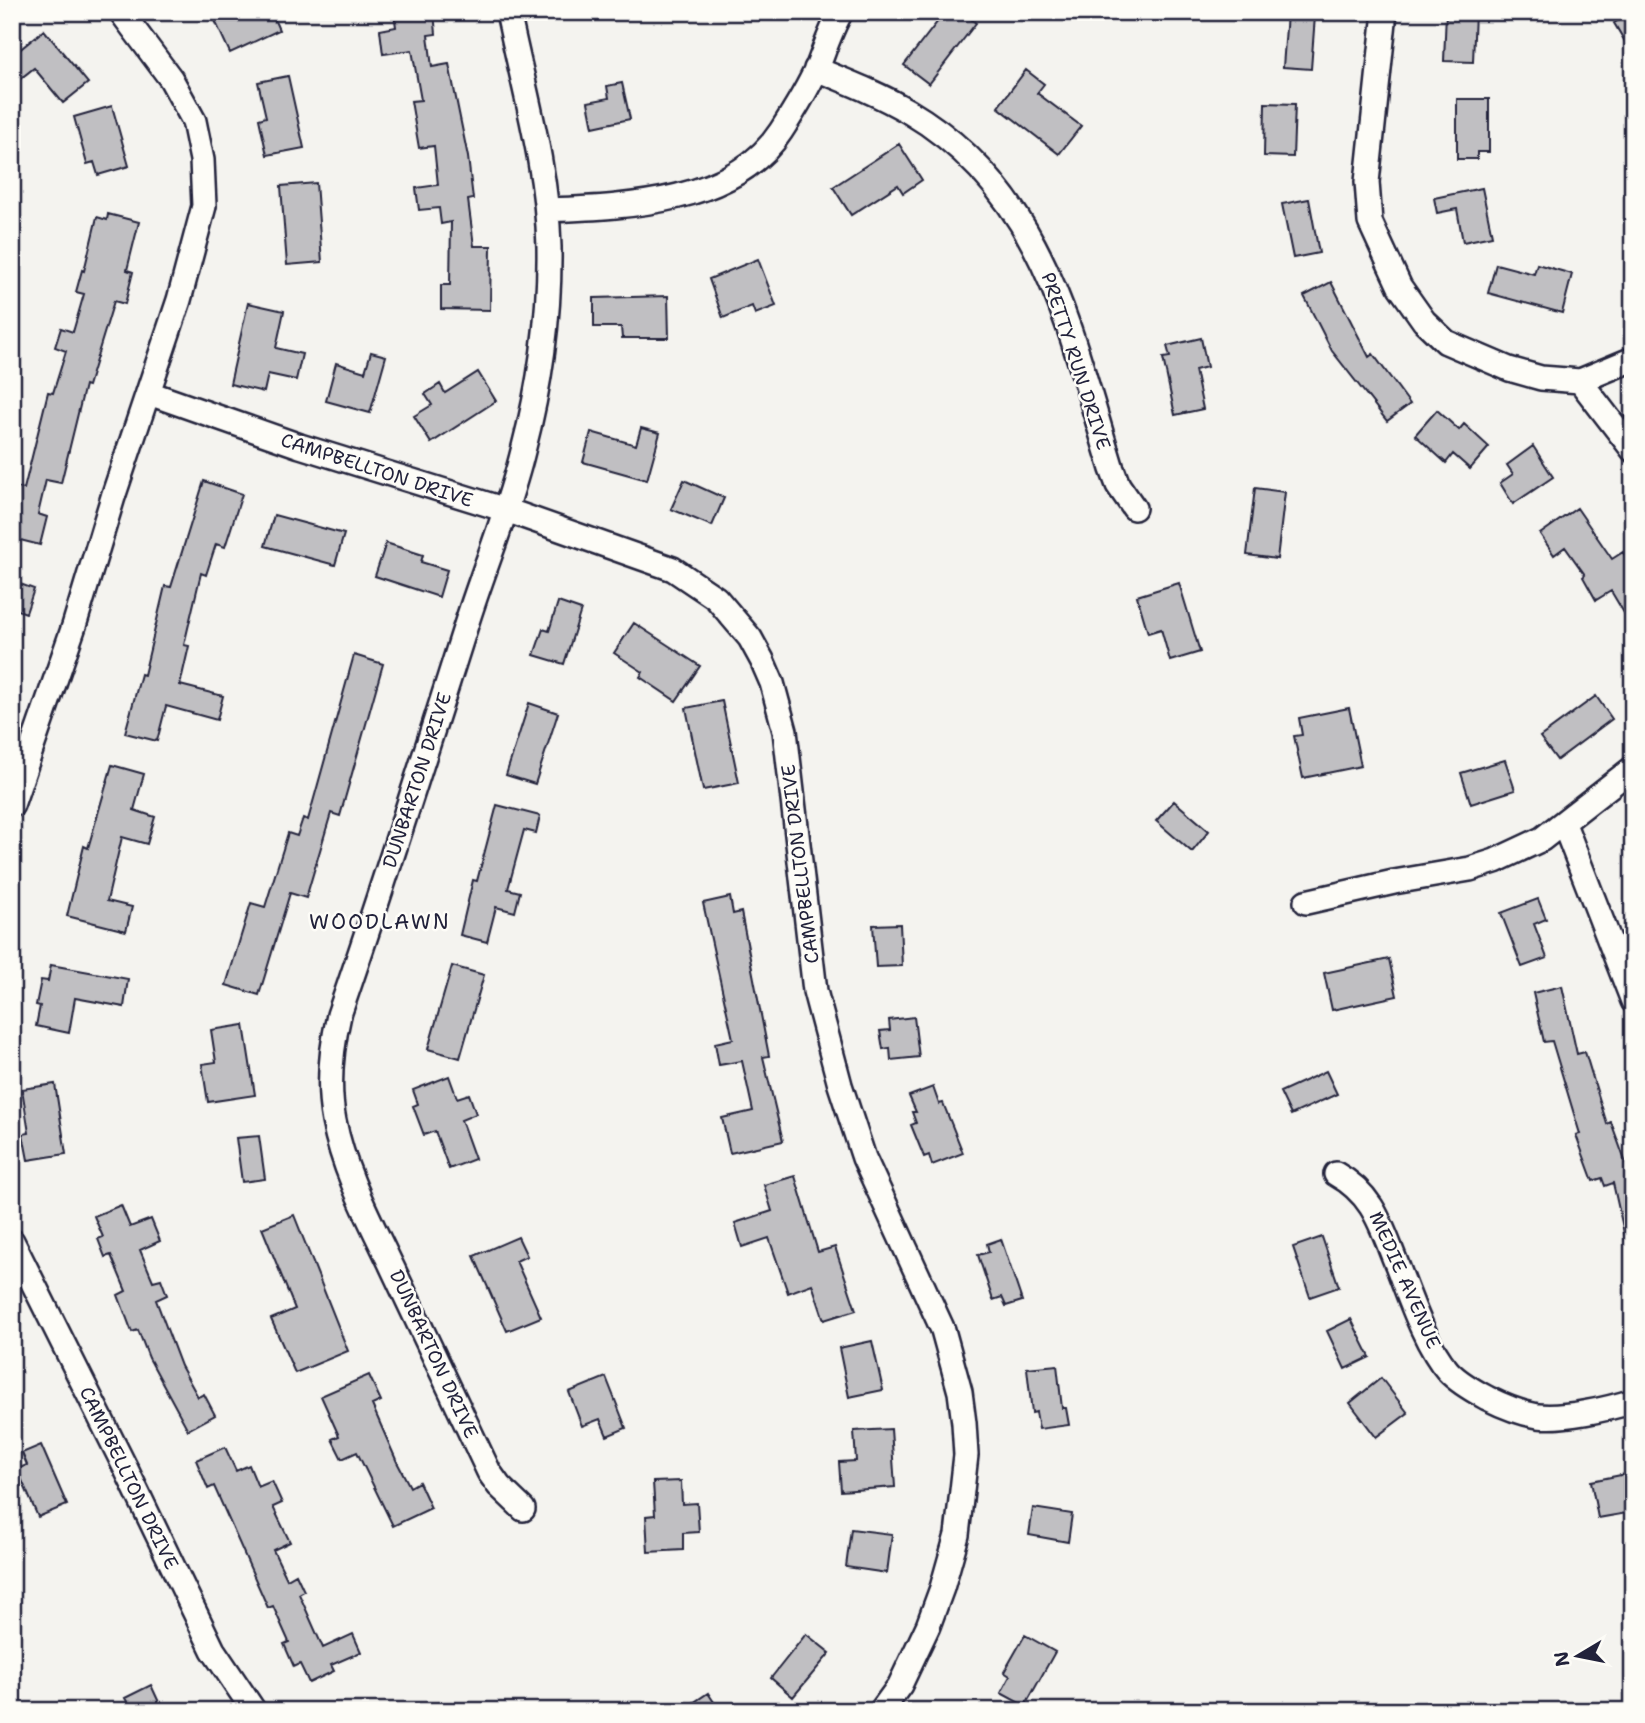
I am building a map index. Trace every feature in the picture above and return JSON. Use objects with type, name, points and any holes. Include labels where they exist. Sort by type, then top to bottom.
[{"type":"street","points":[[12,805],[74,626],[113,497],[179,300],[204,206],[202,160],[197,131],[186,103],[164,68],[121,12]]},
{"type":"street","name":"DUNBARTON DRIVE","points":[[508,12],[534,126],[547,210],[548,284],[540,364],[523,451],[506,510],[469,614],[339,1015],[333,1041],[331,1093],[340,1145],[348,1170],[376,1233],[489,1472],[504,1493],[523,1509]]},
{"type":"street","points":[[547,210],[608,207],[683,194],[715,185],[751,164],[779,134],[816,69],[841,12]]},
{"type":"street","points":[[1385,12],[1367,182],[1370,222],[1400,287],[1424,321],[1446,341],[1509,369],[1541,378],[1580,382],[1633,359]]},
{"type":"street","name":"PRETTY RUN DRIVE","points":[[816,69],[882,96],[910,112],[963,151],[1001,191],[1039,252],[1053,284],[1112,469],[1118,485],[1134,509]]},
{"type":"street","points":[[1580,382],[1633,450]]},
{"type":"street","name":"CAMPBELLTON DRIVE","points":[[149,393],[300,446],[506,510],[673,569],[716,598],[750,638],[772,683],[785,732],[815,991],[840,1086],[864,1158],[943,1330],[960,1392],[964,1423],[966,1455],[957,1535],[942,1588],[928,1626],[900,1685],[881,1711]]},
{"type":"street","points":[[1306,902],[1495,861],[1542,839],[1633,768]]},
{"type":"street","points":[[1564,824],[1633,1001]]},
{"type":"street","name":"MEDIE AVENUE","points":[[1336,1174],[1354,1185],[1369,1200],[1419,1322],[1447,1370],[1458,1380],[1497,1403],[1540,1416],[1588,1412],[1633,1401]]},
{"type":"street","name":"CAMPBELLTON DRIVE","points":[[12,1241],[213,1650],[254,1711]]},
{"type":"building","points":[[211,12],[271,12],[279,30],[230,53]]},
{"type":"building","points":[[394,12],[434,12],[436,34],[428,35],[432,67],[449,64],[468,157],[473,199],[468,200],[474,246],[491,246],[490,310],[441,309],[441,285],[450,285],[451,222],[441,224],[439,208],[419,210],[416,188],[438,185],[434,146],[419,148],[411,101],[421,100],[412,50],[383,54],[380,30],[396,27]]},
{"type":"building","points":[[945,12],[962,12],[976,23],[929,84],[904,65]]},
{"type":"building","points":[[1446,12],[1475,12],[1473,62],[1444,61]]},
{"type":"building","points":[[1633,12],[1633,55],[1614,23]]},
{"type":"building","points":[[1287,14],[1315,16],[1311,69],[1283,67]]},
{"type":"building","points":[[44,30],[88,83],[63,103],[34,68],[20,79],[12,69],[12,56]]},
{"type":"building","points":[[1026,70],[1044,84],[1037,93],[1081,126],[1059,154],[998,107]]},
{"type":"building","points":[[288,76],[304,148],[267,155],[259,119],[266,117],[258,82]]},
{"type":"building","points":[[622,83],[630,119],[593,127],[588,102],[609,98],[607,86]]},
{"type":"building","points":[[1457,99],[1489,99],[1489,152],[1477,152],[1477,159],[1457,159]]},
{"type":"building","points":[[1265,103],[1295,104],[1293,157],[1264,156]]},
{"type":"building","points":[[112,106],[129,166],[98,175],[94,162],[87,164],[74,117]]},
{"type":"building","points":[[899,144],[922,180],[903,193],[898,185],[851,215],[833,187]]},
{"type":"building","points":[[316,183],[322,262],[287,265],[281,186]]},
{"type":"building","points":[[1482,188],[1492,236],[1463,242],[1457,209],[1437,213],[1434,198]]},
{"type":"building","points":[[1309,199],[1319,253],[1293,258],[1282,204]]},
{"type":"building","points":[[108,214],[139,222],[127,270],[133,272],[125,304],[114,301],[88,386],[85,385],[61,483],[46,480],[38,514],[47,517],[40,545],[12,538],[12,496],[15,487],[24,489],[48,392],[53,393],[66,351],[55,347],[61,328],[73,332],[84,294],[76,292],[97,217],[107,220]]},
{"type":"building","points":[[758,259],[776,306],[755,314],[752,306],[723,318],[709,279]]},
{"type":"building","points":[[1496,264],[1534,274],[1537,264],[1572,274],[1562,313],[1488,293]]},
{"type":"building","points":[[1331,282],[1369,357],[1373,354],[1410,404],[1387,421],[1332,351],[1304,296]]},
{"type":"building","points":[[668,296],[669,338],[622,338],[621,327],[594,327],[594,298]]},
{"type":"building","points":[[248,303],[284,311],[276,348],[302,354],[296,380],[268,374],[264,392],[230,384]]},
{"type":"building","points":[[1201,338],[1207,367],[1195,370],[1203,409],[1175,415],[1163,358],[1170,357],[1167,346]]},
{"type":"building","points":[[371,352],[386,356],[370,413],[326,401],[336,363],[365,372]]},
{"type":"building","points":[[478,372],[496,401],[431,443],[414,416],[432,405],[425,394],[440,384],[445,393]]},
{"type":"building","points":[[1437,410],[1459,430],[1464,424],[1489,447],[1470,469],[1453,454],[1446,463],[1415,435]]},
{"type":"building","points":[[641,428],[660,433],[647,480],[583,462],[591,432],[636,445]]},
{"type":"building","points":[[1533,446],[1553,477],[1513,504],[1500,483],[1513,474],[1507,465]]},
{"type":"building","points":[[684,480],[724,498],[712,526],[671,509]]},
{"type":"building","points":[[204,481],[242,494],[225,547],[216,544],[206,575],[201,573],[184,645],[189,646],[180,685],[223,696],[217,720],[166,706],[157,741],[125,733],[141,674],[144,675],[165,586],[171,587]]},
{"type":"building","points":[[1255,488],[1285,492],[1277,559],[1247,555]]},
{"type":"building","points":[[1577,508],[1612,559],[1623,552],[1633,569],[1633,628],[1611,591],[1596,600],[1583,577],[1585,575],[1565,547],[1554,555],[1540,534]]},
{"type":"building","points":[[274,515],[344,534],[335,565],[265,546]]},
{"type":"building","points":[[386,543],[423,555],[421,562],[447,570],[439,597],[375,576]]},
{"type":"building","points":[[12,581],[34,589],[26,613],[12,608]]},
{"type":"building","points":[[1179,583],[1200,652],[1170,661],[1161,629],[1148,633],[1137,596]]},
{"type":"building","points":[[558,602],[581,610],[564,664],[534,655],[543,629],[549,631]]},
{"type":"building","points":[[634,623],[700,666],[676,701],[640,677],[643,672],[614,653]]},
{"type":"building","points":[[354,655],[383,664],[340,816],[331,813],[306,898],[290,893],[259,995],[226,985],[251,903],[265,907],[288,833],[297,836],[303,818],[308,820]]},
{"type":"building","points":[[1596,696],[1612,719],[1557,760],[1540,737]]},
{"type":"building","points":[[722,701],[739,783],[703,790],[686,708]]},
{"type":"building","points":[[529,703],[558,713],[535,784],[506,775]]},
{"type":"building","points":[[1349,708],[1361,766],[1303,778],[1294,736],[1302,735],[1299,718]]},
{"type":"building","points":[[1505,760],[1515,790],[1471,804],[1461,773]]},
{"type":"building","points":[[112,765],[144,774],[134,810],[155,817],[147,844],[122,837],[107,901],[132,907],[126,931],[67,916],[84,846],[88,848]]},
{"type":"building","points":[[1174,801],[1209,831],[1192,852],[1156,821]]},
{"type":"building","points":[[497,805],[540,816],[536,833],[524,830],[508,889],[520,892],[515,912],[496,907],[487,942],[460,935],[473,880],[477,881]]},
{"type":"building","points":[[730,897],[733,914],[741,912],[769,1056],[763,1057],[783,1141],[730,1153],[722,1118],[753,1111],[742,1061],[719,1065],[715,1043],[733,1039],[703,903]]},
{"type":"building","points":[[1538,899],[1546,919],[1534,924],[1547,958],[1522,967],[1501,913]]},
{"type":"building","points":[[900,924],[902,966],[876,967],[873,925]]},
{"type":"building","points":[[1389,959],[1397,996],[1332,1010],[1324,973]]},
{"type":"building","points":[[51,965],[128,979],[124,1007],[75,998],[69,1033],[36,1026],[40,1006],[36,1005],[41,980],[48,981]]},
{"type":"building","points":[[452,966],[484,975],[460,1058],[428,1049]]},
{"type":"building","points":[[1562,986],[1577,1054],[1585,1052],[1607,1124],[1611,1122],[1633,1183],[1633,1241],[1626,1241],[1613,1183],[1605,1186],[1602,1178],[1593,1181],[1576,1135],[1580,1134],[1552,1041],[1544,1042],[1533,993]]},
{"type":"building","points":[[914,1017],[919,1057],[891,1060],[890,1048],[883,1049],[880,1031],[890,1030],[889,1020]]},
{"type":"building","points":[[244,1025],[255,1095],[208,1102],[202,1064],[216,1062],[211,1030]]},
{"type":"building","points":[[1326,1071],[1337,1094],[1291,1115],[1280,1092]]},
{"type":"building","points":[[449,1076],[457,1098],[469,1094],[476,1114],[461,1120],[475,1159],[449,1169],[435,1131],[424,1135],[413,1106],[418,1104],[413,1090]]},
{"type":"building","points":[[55,1084],[66,1154],[28,1160],[23,1134],[29,1133],[22,1089]]},
{"type":"building","points":[[933,1087],[939,1104],[943,1103],[963,1153],[932,1165],[929,1155],[924,1157],[911,1125],[916,1123],[912,1112],[916,1112],[909,1096]]},
{"type":"building","points":[[259,1136],[265,1179],[242,1182],[236,1138]]},
{"type":"building","points":[[795,1176],[818,1252],[835,1247],[856,1310],[824,1320],[812,1284],[788,1293],[769,1238],[742,1247],[735,1223],[772,1211],[764,1185]]},
{"type":"building","points":[[121,1205],[130,1227],[151,1219],[160,1241],[140,1250],[153,1281],[161,1279],[167,1295],[156,1300],[181,1366],[198,1397],[204,1394],[215,1415],[188,1430],[149,1358],[138,1330],[132,1332],[118,1295],[126,1291],[111,1255],[105,1257],[98,1239],[103,1237],[94,1216]]},
{"type":"building","points":[[294,1215],[348,1351],[295,1373],[271,1319],[295,1309],[262,1228]]},
{"type":"building","points":[[518,1237],[527,1256],[516,1261],[541,1317],[507,1331],[474,1256]]},
{"type":"building","points":[[1322,1237],[1339,1287],[1310,1297],[1293,1247]]},
{"type":"building","points":[[1001,1239],[1022,1301],[1006,1306],[1002,1297],[993,1300],[978,1255],[989,1252],[987,1244]]},
{"type":"building","points":[[1351,1319],[1370,1357],[1345,1369],[1327,1331]]},
{"type":"building","points":[[872,1341],[883,1390],[849,1397],[839,1348]]},
{"type":"building","points":[[1057,1365],[1062,1408],[1066,1408],[1069,1425],[1039,1429],[1036,1412],[1032,1413],[1027,1368]]},
{"type":"building","points":[[369,1375],[381,1401],[372,1405],[397,1462],[410,1487],[419,1482],[431,1508],[393,1526],[357,1452],[342,1459],[332,1439],[339,1436],[321,1396]]},
{"type":"building","points":[[606,1377],[626,1428],[607,1436],[600,1419],[582,1426],[569,1392]]},
{"type":"building","points":[[1381,1378],[1408,1413],[1376,1437],[1350,1403]]},
{"type":"building","points":[[891,1429],[895,1487],[841,1491],[839,1462],[856,1461],[854,1431]]},
{"type":"building","points":[[41,1445],[67,1505],[38,1517],[17,1469],[27,1465],[22,1453]]},
{"type":"building","points":[[225,1447],[236,1471],[249,1465],[258,1487],[272,1481],[282,1503],[273,1507],[290,1542],[273,1550],[287,1579],[296,1574],[304,1591],[299,1594],[323,1648],[353,1634],[361,1652],[331,1665],[334,1671],[309,1683],[300,1664],[294,1667],[284,1644],[289,1642],[273,1606],[268,1608],[214,1486],[208,1489],[196,1460]]},
{"type":"building","points":[[1626,1474],[1633,1512],[1598,1518],[1591,1481]]},
{"type":"building","points":[[681,1481],[682,1504],[697,1503],[699,1532],[683,1533],[683,1550],[648,1552],[646,1516],[655,1515],[653,1482]]},
{"type":"building","points":[[1033,1508],[1072,1514],[1068,1542],[1029,1535]]},
{"type":"building","points":[[851,1529],[892,1534],[887,1573],[846,1567]]},
{"type":"building","points":[[806,1634],[830,1653],[793,1697],[771,1678]]},
{"type":"building","points":[[1025,1635],[1055,1652],[1025,1706],[1001,1693],[1010,1676],[1004,1672]]},
{"type":"building","points":[[151,1685],[163,1711],[132,1711],[125,1698]]},
{"type":"building","points":[[708,1693],[720,1711],[681,1711]]},
{"type":"district","name":"WOODLAWN","points":[[380,922]]}]
